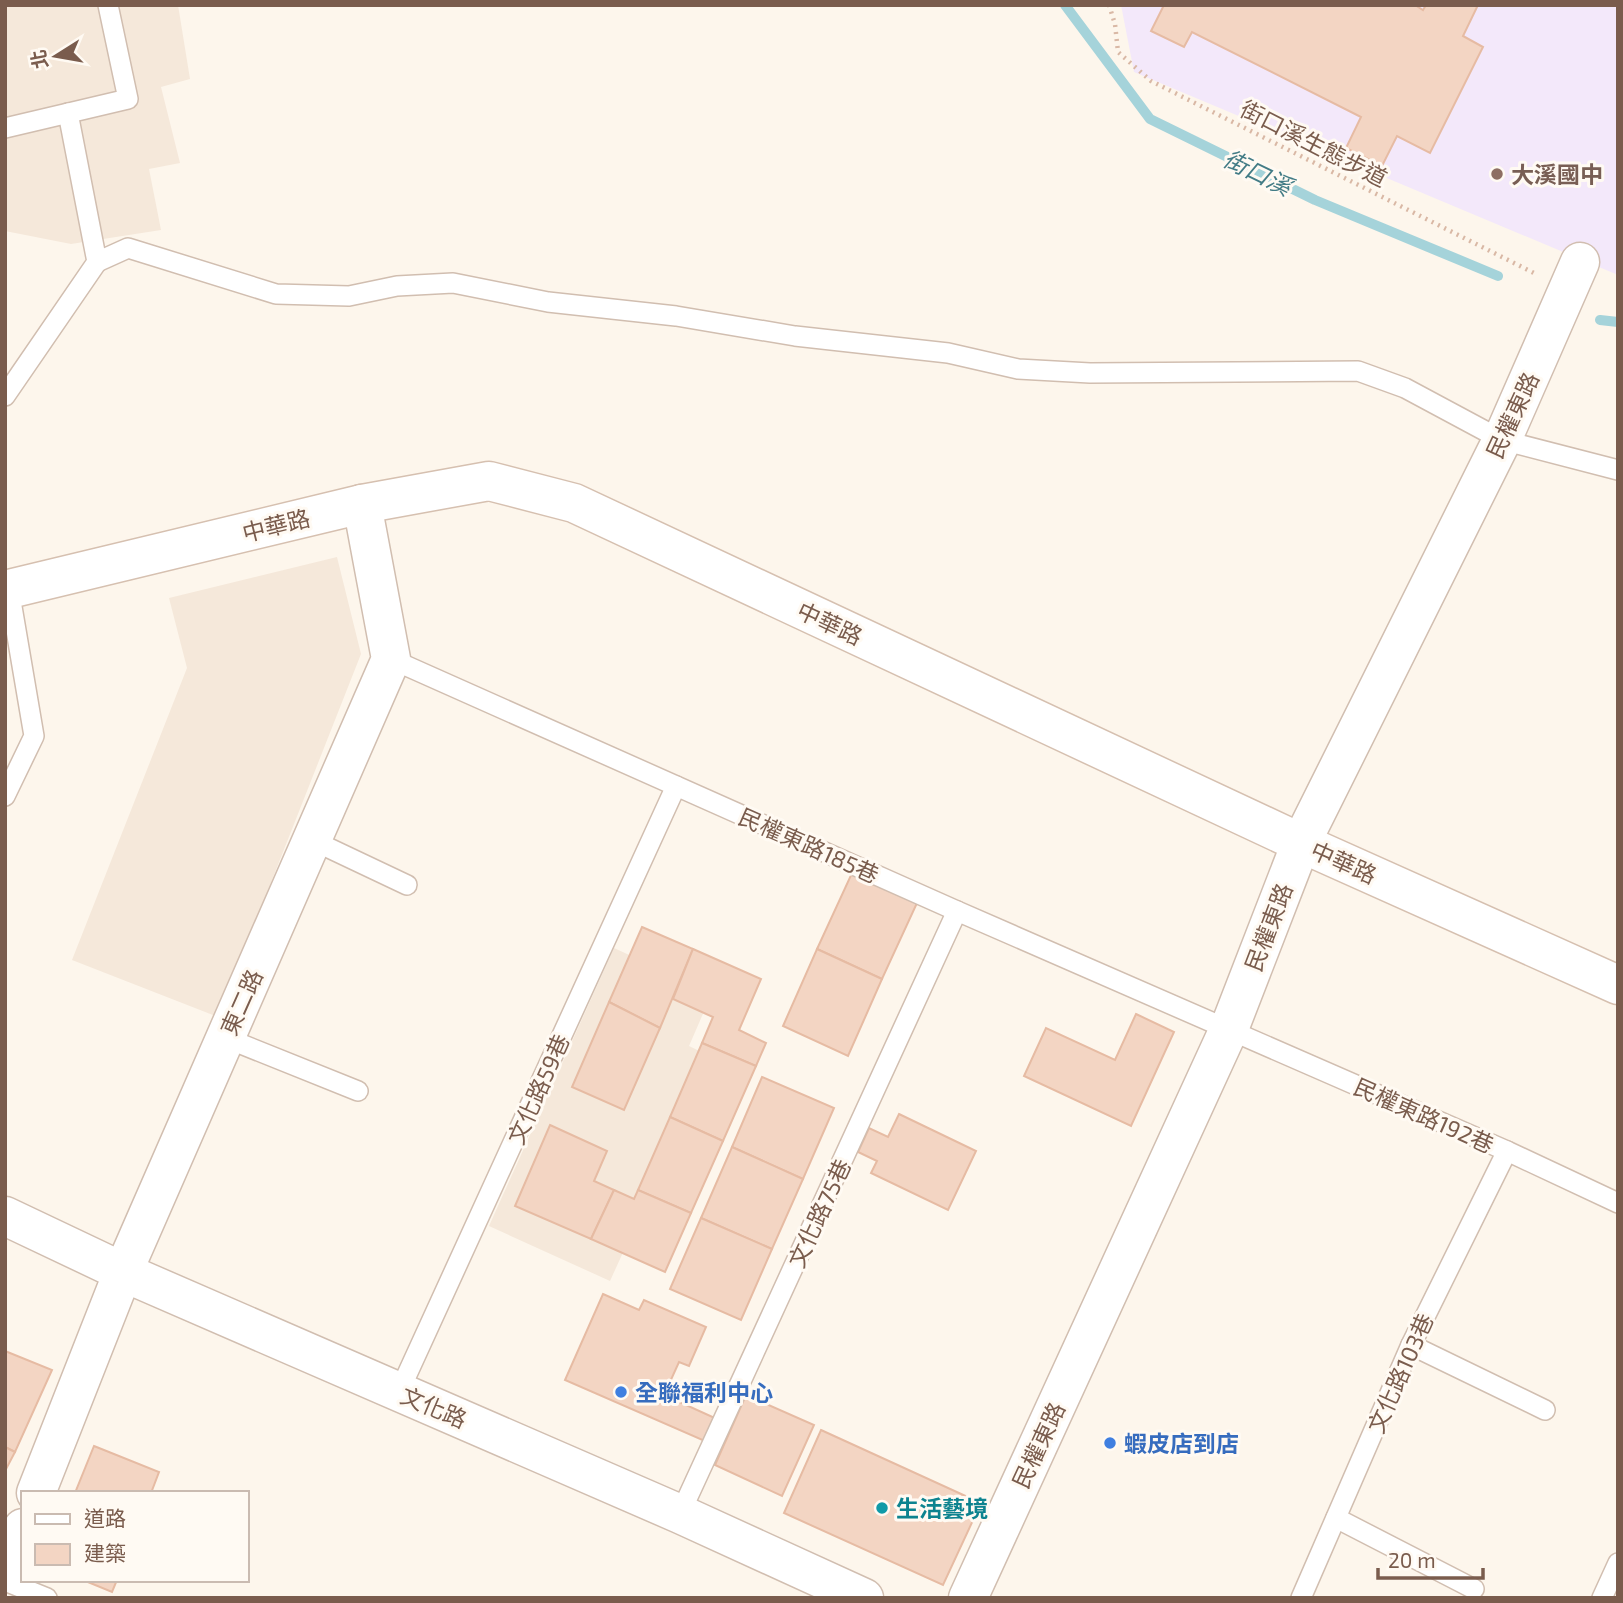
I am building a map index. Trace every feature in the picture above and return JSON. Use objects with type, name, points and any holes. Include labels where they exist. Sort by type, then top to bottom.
[{"type":"street","name":"民權東路","points":[[968,1598],[1229,1029],[1301,843],[1502,440],[1580,262]]},
{"type":"street","name":"中華路","points":[[7,589],[362,504],[489,481],[574,503],[1301,843],[1618,985]]},
{"type":"street","points":[[362,504],[391,659]]},
{"type":"street","name":"東二路","points":[[37,1491],[123,1272],[391,659]]},
{"type":"street","name":"文化路","points":[[5,1216],[123,1272],[680,1514],[864,1598]]},
{"type":"street","points":[[5,1572],[21,1533]]},
{"type":"lane","points":[[5,128],[128,99],[108,5]]},
{"type":"lane","points":[[68,113],[97,262]]},
{"type":"lane","points":[[5,396],[97,262],[128,248],[276,294],[349,296],[397,286],[453,283],[548,302],[676,316],[795,335],[948,353],[1018,369],[1090,373],[1357,371],[1405,388],[1502,440],[1618,470]]},
{"type":"lane","points":[[5,796],[34,736],[7,589]]},
{"type":"lane","name":"民權東路185巷","points":[[391,659],[1229,1029]]},
{"type":"lane","name":"文化路59巷","points":[[400,1392],[676,786]]},
{"type":"lane","points":[[312,840],[407,885]]},
{"type":"lane","name":"文化路75巷","points":[[680,1514],[957,911]]},
{"type":"lane","name":"民權東路192巷","points":[[1229,1029],[1507,1151],[1618,1203]]},
{"type":"lane","points":[[226,1038],[358,1091]]},
{"type":"lane","name":"文化路103巷","points":[[1301,1598],[1411,1345],[1507,1151]]},
{"type":"lane","points":[[1411,1345],[1545,1410]]},
{"type":"lane","points":[[1336,1518],[1474,1589]]},
{"type":"lane","points":[[1602,1598],[1618,1563]]},
{"type":"lane","points":[[5,1581],[47,1598]]},
{"type":"path","name":"街口溪生態步道","points":[[1109,5],[1115,24],[1118,52],[1151,81],[1544,278]]},
{"type":"shaded area","points":[[5,5],[178,5],[190,79],[161,87],[180,163],[149,169],[161,230],[71,244],[5,231]]},
{"type":"shaded area","name":"大溪國中","points":[[1121,5],[1618,5],[1618,275],[1134,72]]},
{"type":"shaded area","points":[[337,557],[361,654],[218,1017],[72,960],[187,668],[169,598]]},
{"type":"shaded area","points":[[614,948],[712,993],[689,1046],[712,1057],[610,1281],[489,1226]]},
{"type":"building","points":[[1164,5],[1415,5],[1423,10],[1426,5],[1478,5],[1463,36],[1483,47],[1430,153],[1397,136],[1382,166],[1346,148],[1361,117],[1192,32],[1184,47],[1151,31]]},
{"type":"building","points":[[852,873],[917,903],[882,979],[817,949]]},
{"type":"building","points":[[642,927],[693,949],[660,1028],[609,1002]]},
{"type":"building","points":[[693,949],[761,979],[739,1030],[766,1043],[756,1066],[702,1043],[713,1017],[673,999]]},
{"type":"building","points":[[817,949],[882,979],[848,1056],[783,1026]]},
{"type":"building","points":[[609,1002],[660,1028],[624,1110],[572,1087]]},
{"type":"building","points":[[1136,1014],[1174,1032],[1131,1126],[1024,1076],[1046,1028],[1115,1060]]},
{"type":"building","points":[[702,1043],[756,1066],[723,1141],[670,1117]]},
{"type":"building","points":[[762,1077],[834,1108],[803,1179],[732,1147]]},
{"type":"building","points":[[899,1114],[976,1151],[948,1210],[871,1173],[877,1161],[858,1152],[869,1128],[888,1137]]},
{"type":"building","points":[[670,1117],[723,1141],[691,1213],[638,1190]]},
{"type":"building","points":[[550,1125],[607,1151],[594,1181],[614,1190],[591,1239],[515,1206]]},
{"type":"building","points":[[732,1147],[803,1179],[772,1249],[701,1218]]},
{"type":"building","points":[[614,1190],[634,1199],[638,1190],[691,1213],[665,1272],[591,1239]]},
{"type":"building","points":[[701,1218],[772,1249],[741,1320],[670,1289]]},
{"type":"building","points":[[603,1294],[639,1310],[644,1300],[706,1327],[689,1366],[679,1362],[664,1395],[717,1419],[707,1442],[565,1380]]},
{"type":"building","points":[[5,1351],[52,1370],[15,1452],[5,1447]]},
{"type":"building","points":[[746,1395],[814,1425],[782,1496],[715,1465]]},
{"type":"building","name":"生活藝境","points":[[821,1430],[981,1503],[943,1585],[784,1513]]},
{"type":"building","points":[[94,1446],[159,1472],[152,1491],[76,1491]]},
{"type":"building","points":[[5,1447],[15,1452],[5,1471]]},
{"type":"building","points":[[88,1582],[116,1582],[112,1592]]},
{"type":"waterway","name":"街口溪","points":[[1065,5],[1150,119],[1315,200],[1498,276]]},
{"type":"waterway","name":"街口溪","points":[[1600,320],[1618,322]]},
{"type":"place","name":"大溪國中","points":[[1497,174]]},
{"type":"place","name":"全聯福利中心","points":[[621,1392]]},
{"type":"place","name":"蝦皮店到店","points":[[1110,1443]]},
{"type":"place","name":"生活藝境","points":[[882,1508]]}]
